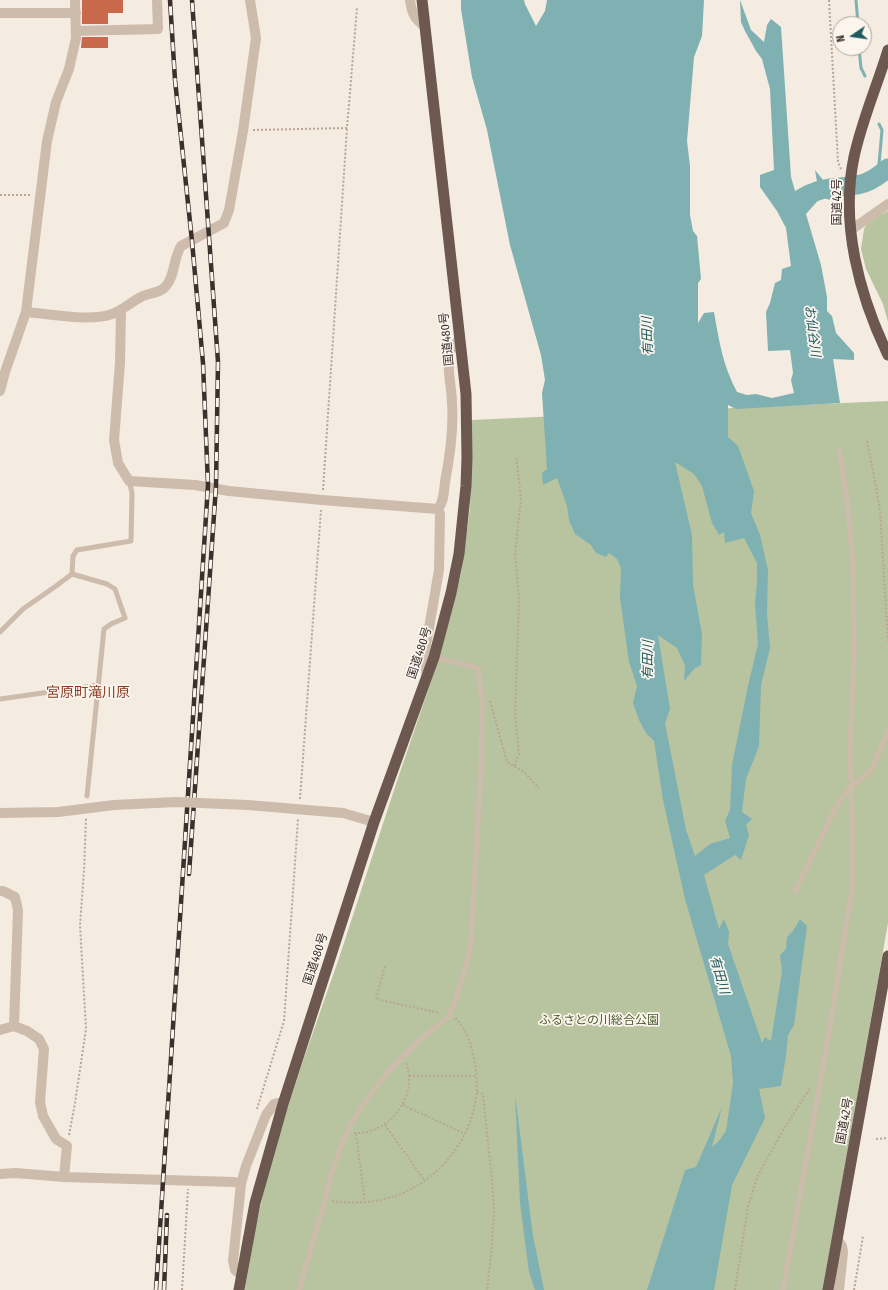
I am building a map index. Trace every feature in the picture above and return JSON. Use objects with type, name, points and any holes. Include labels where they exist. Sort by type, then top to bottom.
[{"type":"highway","name":"国道480号","points":[[239,1290],[254,1203],[282,1104],[374,822],[434,657],[451,593],[459,554],[466,486],[466,394],[422,0]]},
{"type":"highway","name":"国道42号","points":[[888,50],[863,124],[854,158],[849,192],[851,230],[856,261],[870,311],[888,355]]},
{"type":"highway","name":"国道42号","points":[[828,1290],[888,956]]},
{"type":"street","points":[[0,391],[2,372],[26,312],[47,141],[56,102],[69,69],[76,38],[75,0]]},
{"type":"street","points":[[76,31],[158,29],[156,0]]},
{"type":"street","points":[[26,312],[83,317],[112,314],[121,310],[141,297],[164,290],[170,280],[177,253],[181,246],[224,223],[229,210],[243,131],[256,38],[250,0]]},
{"type":"street","points":[[410,0],[412,12],[417,20],[425,27]]},
{"type":"street","points":[[0,13],[76,13]]},
{"type":"street","points":[[851,230],[888,204]]},
{"type":"street","points":[[121,310],[120,363],[114,440],[118,463],[129,481],[195,485],[229,491],[438,509]]},
{"type":"street","points":[[427,677],[424,657],[439,570],[440,514],[438,509],[442,500],[445,485],[452,427],[449,356],[453,347],[460,339]]},
{"type":"street","points":[[0,813],[58,812],[114,805],[176,802],[248,805],[342,814],[374,822]]},
{"type":"street","points":[[0,891],[15,897],[18,910],[14,1026]]},
{"type":"street","points":[[0,1030],[14,1026],[27,1031],[39,1039],[44,1049],[40,1102],[43,1116],[56,1139],[67,1146],[64,1177]]},
{"type":"street","points":[[241,1276],[236,1270],[233,1261],[241,1184],[246,1166],[266,1115],[274,1104],[282,1104]]},
{"type":"street","points":[[0,1174],[234,1182],[241,1184]]},
{"type":"street","points":[[837,1239],[842,1246],[843,1252],[839,1290]]},
{"type":"lane","points":[[783,1290],[829,1034],[850,904],[852,876],[852,786],[850,752],[854,656],[853,566],[849,511],[839,450]]},
{"type":"lane","points":[[0,632],[23,609],[72,574],[73,556],[77,550],[131,541],[132,493],[129,481]]},
{"type":"lane","points":[[72,574],[107,584],[115,589],[124,618],[111,624],[104,630],[87,796]]},
{"type":"lane","points":[[299,1290],[334,1165],[347,1132],[369,1096],[402,1057],[449,1016],[456,1002],[470,950],[476,871],[482,734],[478,668],[434,657]]},
{"type":"lane","points":[[0,699],[99,685]]},
{"type":"lane","points":[[795,891],[835,809],[843,796],[852,786],[872,769],[888,731]]},
{"type":"path","points":[[829,0],[838,162],[841,170]]},
{"type":"path","points":[[300,801],[347,128],[357,8]]},
{"type":"path","points":[[243,131],[347,128]]},
{"type":"path","points":[[0,195],[41,195]]},
{"type":"path","points":[[867,441],[880,511],[888,641]]},
{"type":"path","points":[[514,766],[520,754],[515,714],[519,599],[515,555],[521,498],[516,456]]},
{"type":"path","points":[[480,685],[487,689],[507,762],[524,772],[538,788]]},
{"type":"path","points":[[67,1146],[86,1029],[80,925],[87,796]]},
{"type":"path","points":[[257,1111],[284,1021],[298,816]]},
{"type":"path","points":[[325,1200],[338,1202],[365,1202],[395,1196],[425,1181],[449,1159],[465,1134],[471,1121],[477,1092],[477,1076],[468,1037],[460,1022],[455,1017],[376,999],[385,966]]},
{"type":"path","points":[[347,1132],[356,1134],[371,1130],[385,1124],[398,1112],[403,1105],[406,1096],[409,1076],[408,1068],[402,1057]]},
{"type":"path","points":[[409,1076],[477,1076]]},
{"type":"path","points":[[735,1290],[748,1206],[758,1175],[785,1127],[814,1083]]},
{"type":"path","points":[[477,1092],[483,1094],[493,1196],[492,1242],[487,1290]]},
{"type":"path","points":[[403,1105],[465,1134]]},
{"type":"path","points":[[385,1124],[425,1181]]},
{"type":"path","points":[[356,1134],[365,1202]]},
{"type":"path","points":[[876,1139],[888,1138]]},
{"type":"path","points":[[182,1290],[189,1181]]},
{"type":"path","points":[[854,1290],[863,1236]]},
{"type":"green space","points":[[888,211],[888,322],[883,304],[866,269],[861,249],[864,229],[869,221]]},
{"type":"green space","name":"ふるさとの川総合公園","points":[[888,401],[888,923],[823,1290],[245,1290],[255,1230],[272,1155],[435,670],[451,613],[461,574],[470,508],[472,420]]},
{"type":"water","name":"有田川","points":[[461,0],[524,0],[536,26],[545,11],[547,0],[704,0],[702,36],[694,57],[687,141],[690,166],[690,215],[693,231],[697,236],[701,279],[698,283],[698,323],[704,313],[714,312],[725,363],[737,392],[747,395],[756,394],[772,398],[794,393],[791,380],[793,373],[790,350],[768,351],[766,312],[775,283],[781,280],[782,269],[791,266],[786,228],[777,211],[760,187],[760,175],[774,170],[770,89],[762,59],[756,51],[741,22],[740,0],[751,30],[764,42],[767,25],[771,19],[781,27],[791,177],[795,191],[806,185],[817,182],[815,170],[823,180],[829,180],[830,200],[821,197],[806,214],[821,265],[827,297],[827,311],[832,316],[836,333],[854,353],[854,360],[833,359],[840,403],[736,409],[728,405],[728,437],[738,446],[754,491],[751,513],[760,535],[768,570],[767,614],[770,648],[761,685],[759,746],[746,779],[742,812],[752,819],[746,825],[749,835],[741,860],[735,855],[704,875],[719,929],[724,919],[729,932],[728,944],[762,1043],[765,1037],[771,1041],[782,971],[780,955],[786,949],[787,937],[793,931],[800,919],[807,926],[794,1025],[788,1035],[781,1086],[759,1089],[765,1118],[732,1185],[714,1290],[647,1290],[685,1170],[696,1167],[722,1107],[712,1147],[718,1142],[726,1131],[733,1083],[731,1056],[685,899],[663,800],[654,741],[646,733],[639,720],[633,703],[637,686],[629,662],[620,598],[621,568],[617,559],[609,553],[606,557],[596,553],[591,545],[575,534],[569,520],[567,506],[557,478],[543,485],[542,473],[547,469],[542,393],[545,380],[541,355],[510,245],[487,130],[472,77],[461,9]],"holes":[[[675,462],[694,474],[702,486],[712,523],[719,535],[724,532],[725,543],[744,538],[757,563],[755,603],[758,644],[732,765],[730,810],[725,821],[730,838],[710,844],[695,856],[686,830],[665,723],[670,709],[658,635],[677,648],[685,665],[684,681],[694,669],[701,665],[702,634],[693,585],[692,535]]]},
{"type":"water","points":[[515,1094],[533,1236],[544,1290],[535,1290],[529,1272],[520,1203]]},
{"type":"building","points":[[82,0],[123,0],[123,13],[108,13],[108,24],[82,24]]},
{"type":"building","points":[[82,37],[108,37],[108,48],[81,48]]},
{"type":"waterway","points":[[856,0],[857,16]]},
{"type":"waterway","points":[[860,56],[861,68],[865,76]]},
{"type":"waterway","points":[[878,176],[882,130],[879,124]]},
{"type":"waterway","name":"お仙谷川","points":[[806,197],[812,193],[825,189],[854,186],[868,182],[888,168]]},
{"type":"railway","points":[[156,1290],[208,485],[203,363],[175,80],[170,0]]},
{"type":"railway","points":[[189,874],[216,486],[218,362],[192,0]]},
{"type":"railway","points":[[164,1290],[167,1215]]},
{"type":"district","name":"宮原町滝川原","points":[[88,693]]}]
